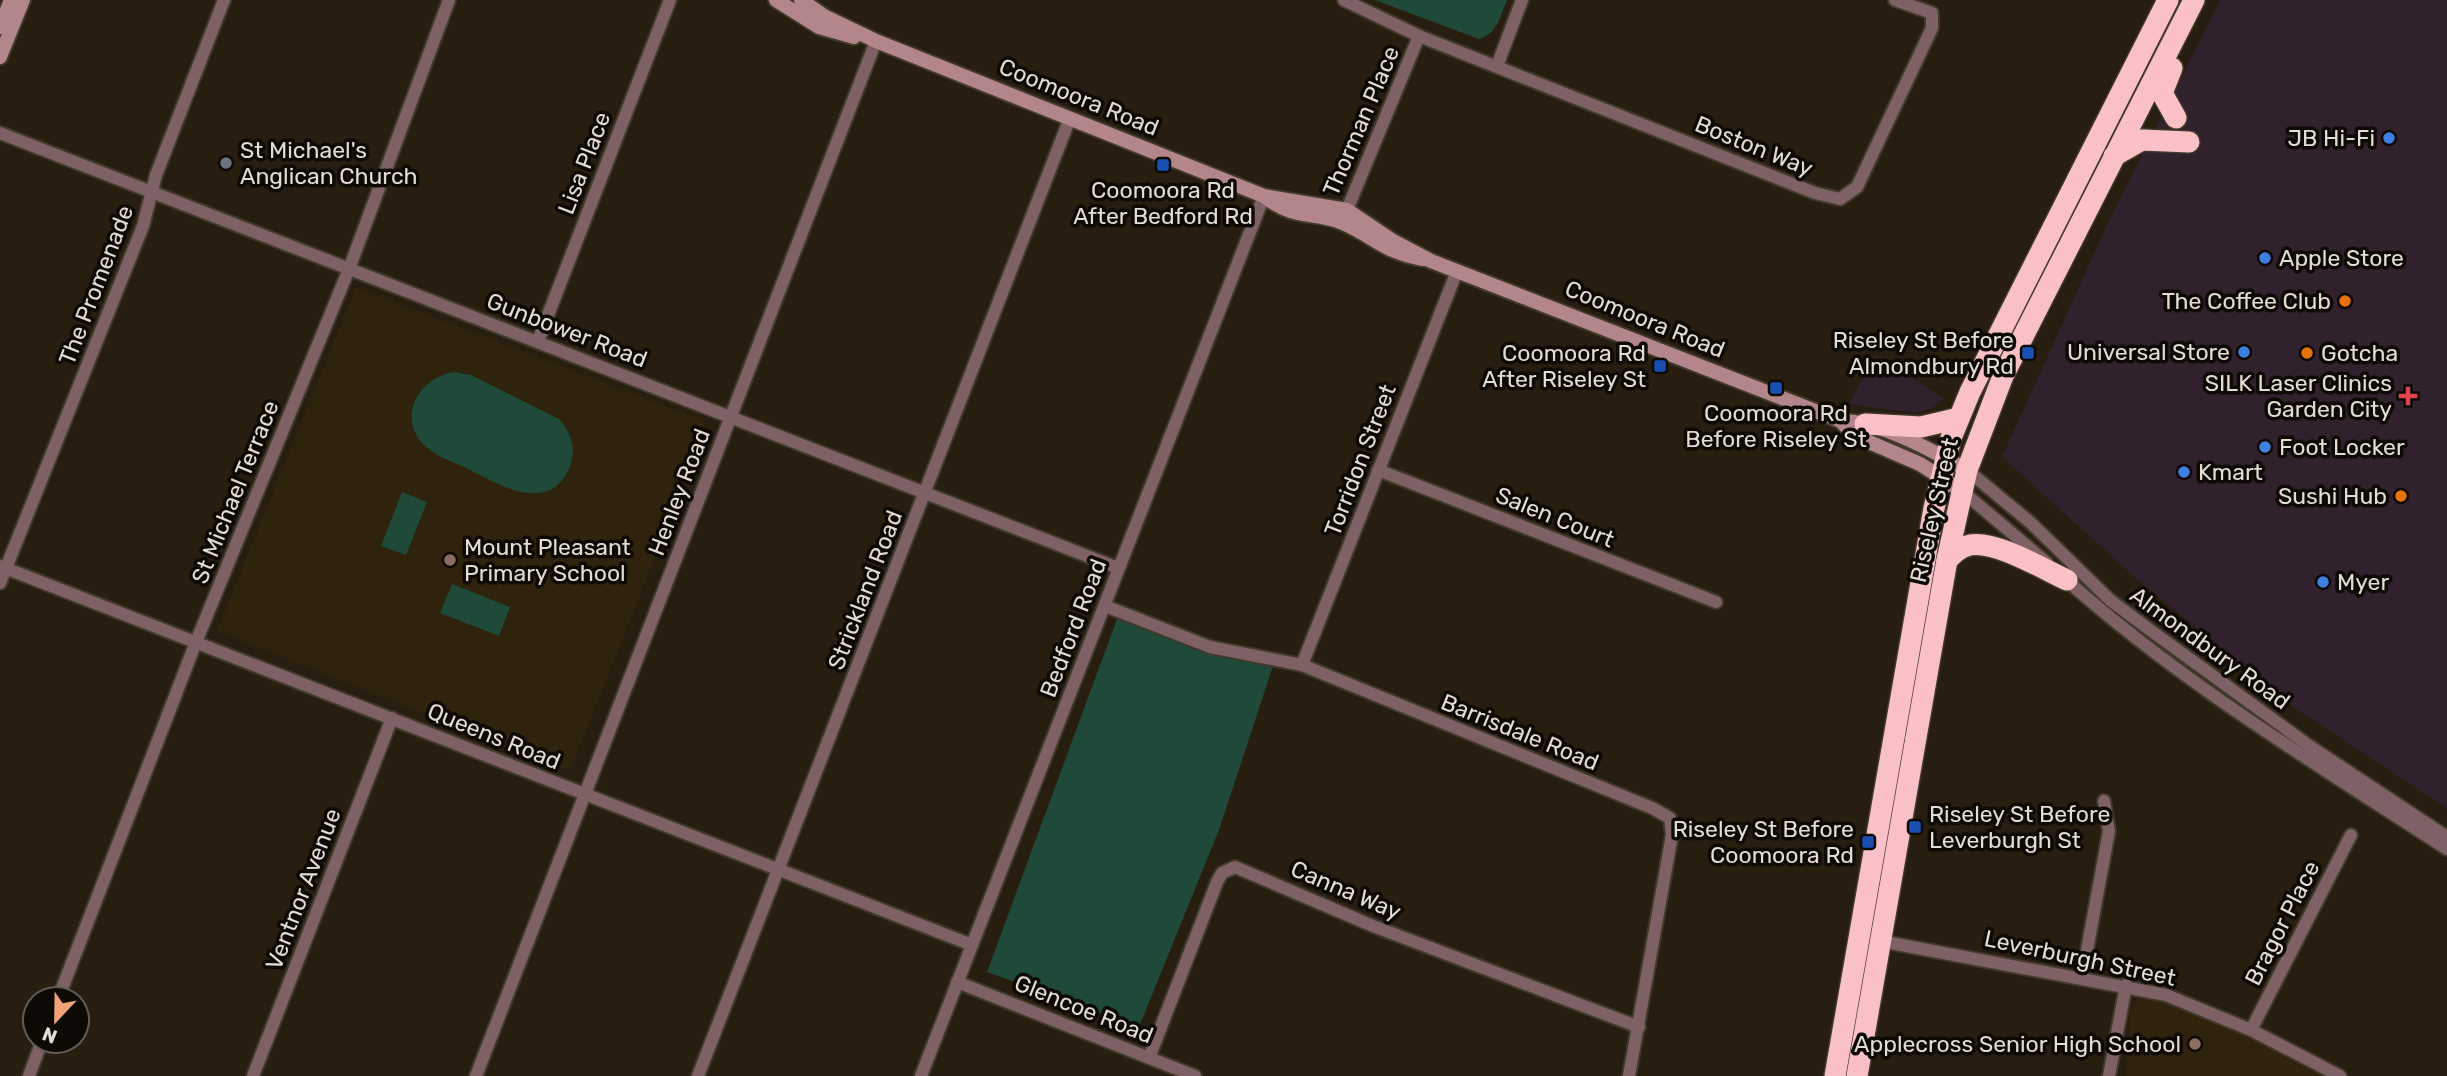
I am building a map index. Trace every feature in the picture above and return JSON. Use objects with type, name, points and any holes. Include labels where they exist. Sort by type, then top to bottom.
[{"type":"highway","name":"Riseley Street","points":[[1835,1076],[1906,657],[1944,468],[1959,418],[2168,0]]},
{"type":"highway","name":"Riseley Street","points":[[1857,1076],[1947,559],[1967,470],[2004,376],[2194,0]]},
{"type":"highway","points":[[2176,118],[2162,93],[2179,54],[2177,33]]},
{"type":"highway","points":[[2114,156],[2142,140],[2189,142]]},
{"type":"highway","points":[[1865,424],[1922,427],[1959,418]]},
{"type":"highway","points":[[1947,559],[1967,545],[1979,544],[1993,547],[2067,580]]},
{"type":"street","points":[[0,57],[3,29],[11,0]]},
{"type":"street","points":[[3,29],[23,0]]},
{"type":"street","name":"The Promenade","points":[[0,583],[3,567],[153,194],[156,175],[223,0]]},
{"type":"street","name":"St Michael Terrace","points":[[63,985],[196,642],[349,269],[449,0]]},
{"type":"street","name":"Lisa Place","points":[[538,341],[670,0]]},
{"type":"street","name":"Coomoora Road","points":[[778,0],[818,27],[876,41]]},
{"type":"street","name":"Coomoora Road","points":[[801,0],[824,16],[876,41],[1264,196],[1344,216],[1431,261],[1589,320],[1841,421],[1865,424],[1944,468],[1962,491]]},
{"type":"street","name":"Boston Way","points":[[1344,0],[1419,36],[1815,192],[1840,199],[1857,187],[1932,28],[1932,13],[1895,0]]},
{"type":"street","points":[[1497,66],[1522,0]]},
{"type":"street","name":"Thorman Place","points":[[1344,216],[1419,36]]},
{"type":"street","name":"Henley Road","points":[[476,1076],[876,41]]},
{"type":"street","name":"Strickland Road","points":[[698,1076],[1070,118]]},
{"type":"street","name":"Gunbower Road","points":[[0,133],[732,417],[924,495],[1118,568]]},
{"type":"street","name":"Bedford Road","points":[[921,1076],[1264,196]]},
{"type":"street","name":"Torridon Street","points":[[1303,665],[1457,271]]},
{"type":"street","name":"Coomoora Road","points":[[1841,421],[1853,435],[1944,468],[1967,470]]},
{"type":"street","name":"Salen Court","points":[[1378,470],[1716,602]]},
{"type":"street","name":"Almondbury Road","points":[[1967,470],[2031,523],[2110,600],[2150,631],[2308,745],[2447,837]]},
{"type":"street","name":"Almondbury Road","points":[[1962,491],[2128,633],[2300,755],[2447,849]]},
{"type":"street","name":"Queens Road","points":[[3,567],[972,945]]},
{"type":"street","name":"Barrisdale Road","points":[[1105,606],[1210,647],[1303,665],[1652,808],[1670,818],[1672,835],[1629,1076]]},
{"type":"street","name":"Ventnor Avenue","points":[[253,1076],[392,718]]},
{"type":"street","points":[[2082,977],[2109,831],[2104,800]]},
{"type":"street","name":"Bragor Place","points":[[2251,1030],[2351,835]]},
{"type":"street","name":"Canna Way","points":[[1149,1058],[1217,882],[1222,873],[1234,867],[1386,931],[1639,1027]]},
{"type":"street","name":"Leverburgh Street","points":[[1880,941],[2126,985],[2166,995],[2251,1030],[2340,1076]]},
{"type":"street","name":"Glencoe Road","points":[[957,982],[1195,1076]]},
{"type":"street","points":[[2109,1076],[2126,985]]},
{"type":"street","points":[[29,1076],[37,1055]]},
{"type":"shaded area","points":[[2220,0],[2447,0],[2447,808],[2284,701],[2137,579],[2002,457],[2106,227]]},
{"type":"shaded area","name":"Mount Pleasant Primary School","points":[[356,287],[704,421],[641,593],[570,771],[217,631]]},
{"type":"shaded area","points":[[1875,355],[1944,398],[1932,408],[1915,413],[1849,404]]},
{"type":"shaded area","name":"Applecross Senior High School","points":[[2150,994],[2166,995],[2325,1076],[2126,1076],[2130,1011],[2138,998]]},
{"type":"green space","points":[[1375,0],[1507,0],[1494,29],[1479,39]]},
{"type":"green space","points":[[453,372],[471,375],[559,419],[570,436],[573,449],[569,469],[560,483],[548,491],[521,492],[443,458],[423,444],[415,433],[412,422],[412,410],[416,400],[430,382]]},
{"type":"green space","points":[[402,492],[427,502],[406,555],[381,546]]},
{"type":"green space","points":[[452,584],[510,607],[499,636],[440,613]]},
{"type":"green space","points":[[1117,619],[1203,652],[1273,666],[1219,830],[1139,1027],[987,972]]},
{"type":"place","name":"JB Hi-Fi","points":[[2389,138]]},
{"type":"place","name":"St Michael's Anglican Church","points":[[226,163]]},
{"type":"place","name":"Coomoora Rd After Bedford Rd","points":[[1163,165]]},
{"type":"place","name":"Apple Store","points":[[2265,258]]},
{"type":"place","name":"The Coffee Club","points":[[2345,301]]},
{"type":"place","name":"Universal Store","points":[[2244,352]]},
{"type":"place","name":"Riseley St Before Almondbury Rd","points":[[2028,353]]},
{"type":"place","name":"Gotcha","points":[[2307,353]]},
{"type":"place","name":"Coomoora Rd After Riseley St","points":[[1660,366]]},
{"type":"place","name":"Coomoora Rd Before Riseley St","points":[[1776,388]]},
{"type":"place","name":"SILK Laser Clinics Garden City","points":[[2408,396]]},
{"type":"place","name":"Foot Locker","points":[[2265,447]]},
{"type":"place","name":"Kmart","points":[[2184,472]]},
{"type":"place","name":"Sushi Hub","points":[[2401,496]]},
{"type":"place","name":"Mount Pleasant Primary School","points":[[450,560]]},
{"type":"place","name":"Myer","points":[[2323,582]]},
{"type":"place","name":"Riseley St Before Leverburgh St","points":[[1915,827]]},
{"type":"place","name":"Riseley St Before Coomoora Rd","points":[[1868,842]]},
{"type":"place","name":"Applecross Senior High School","points":[[2195,1044]]}]
